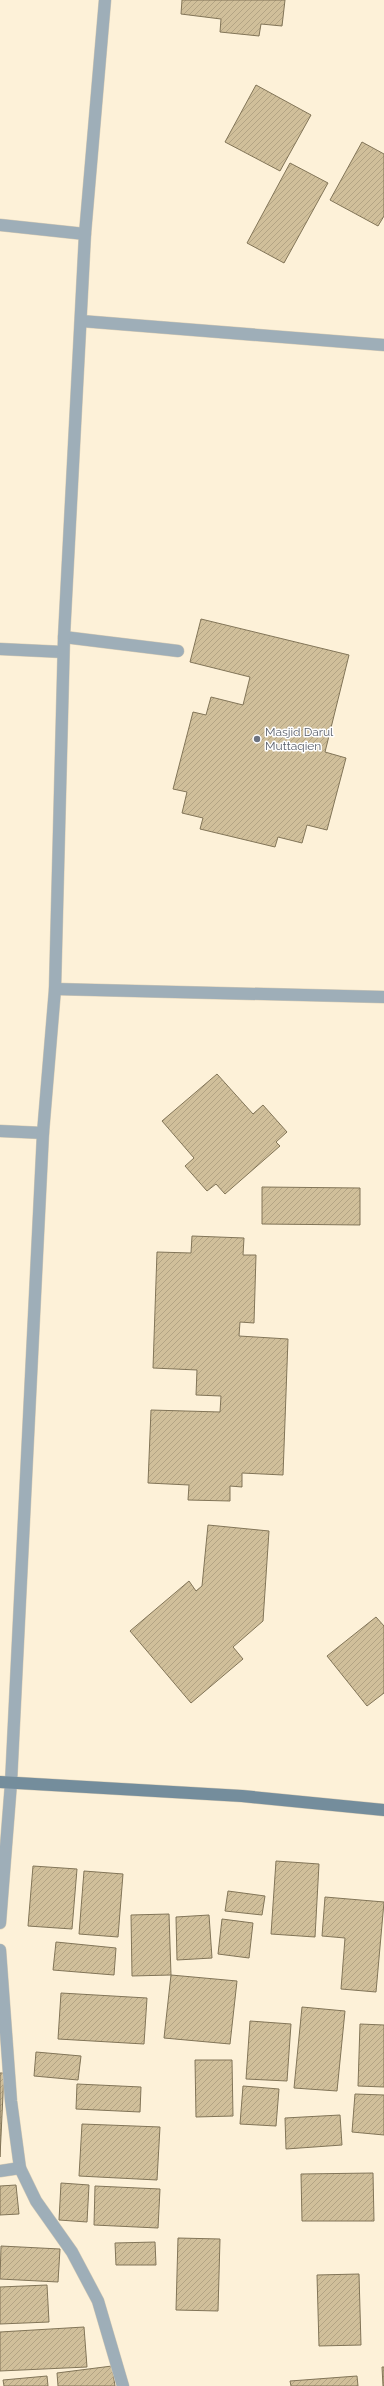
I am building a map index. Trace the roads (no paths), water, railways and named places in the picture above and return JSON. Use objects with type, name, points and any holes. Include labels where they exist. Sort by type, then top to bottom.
[{"type":"main road","points":[[5,1782],[242,1796],[384,1810]]},
{"type":"street","points":[[0,1923],[5,1782],[43,1133],[55,989],[63,652],[85,234],[105,0]]},
{"type":"street","points":[[0,225],[85,234]]},
{"type":"street","points":[[81,321],[384,345]]},
{"type":"street","points":[[64,637],[178,651]]},
{"type":"street","points":[[0,649],[63,652]]},
{"type":"street","points":[[55,989],[384,997]]},
{"type":"street","points":[[0,1131],[43,1133]]},
{"type":"street","points":[[0,1950],[11,2101],[20,2168],[36,2201],[72,2252],[98,2301],[123,2386]]},
{"type":"street","points":[[0,2171],[20,2168]]},
{"type":"place","name":"Masjid Darul Muttaqien","points":[[257,739]]}]
